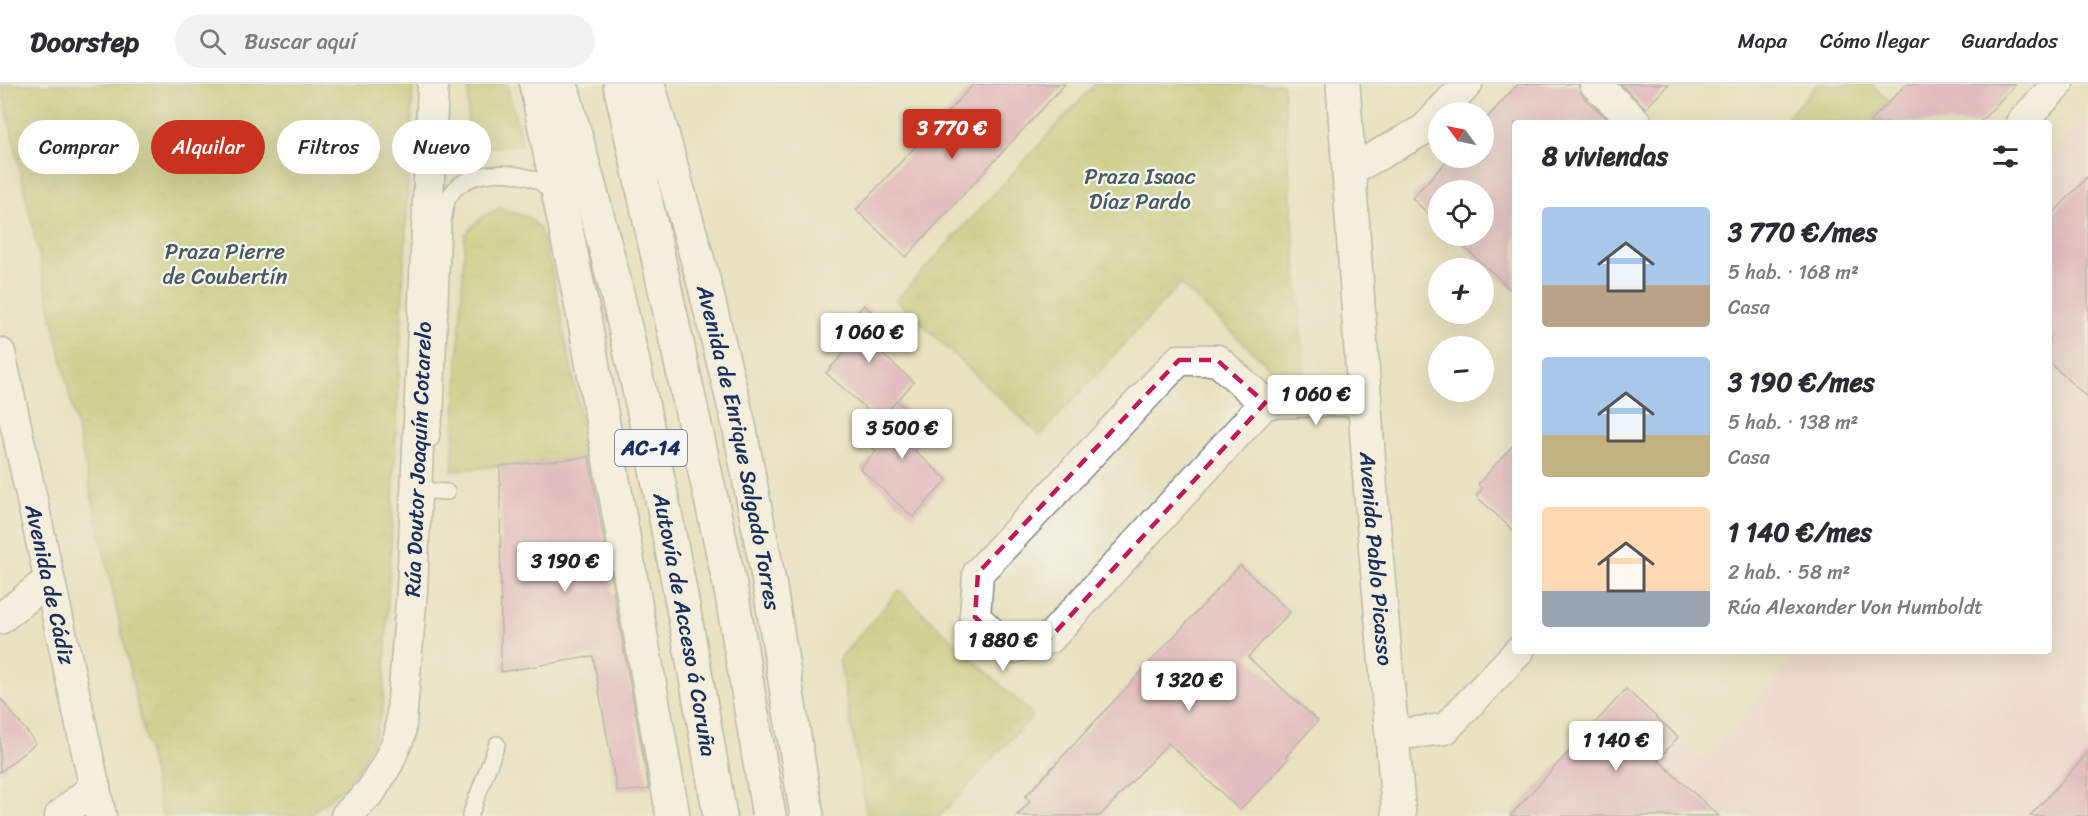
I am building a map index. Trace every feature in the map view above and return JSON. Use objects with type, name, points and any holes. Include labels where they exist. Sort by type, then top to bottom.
[{"type":"main road","points":[[536,84],[561,199],[673,816]]},
{"type":"main road","name":"Autovía de Acceso á Coruña","points":[[561,84],[614,281],[650,439],[686,622],[720,816]]},
{"type":"main road","name":"AC-14","points":[[620,84],[731,590],[769,816]]},
{"type":"main road","name":"Avenida de Enrique Salgado Torres","points":[[648,84],[700,268],[739,425],[769,582],[807,816]]},
{"type":"main road","name":"Avenida Pablo Picasso","points":[[1343,84],[1399,816]]},
{"type":"street","name":"Rúa Doutor Joaquín Cotarelo","points":[[346,816],[371,791],[388,763],[400,735],[412,591],[433,84]]},
{"type":"street","points":[[1450,102],[1467,84]]},
{"type":"street","points":[[1596,84],[1634,120]]},
{"type":"street","points":[[2024,120],[2058,84]]},
{"type":"street","points":[[1351,170],[1428,126]]},
{"type":"street","name":"Avenida de Cádiz","points":[[0,353],[101,816]]},
{"type":"street","points":[[1265,403],[1050,638],[1009,649],[975,617],[978,573],[1179,360],[1216,360],[1265,403],[1366,400]]},
{"type":"street","points":[[0,620],[49,580]]},
{"type":"street","points":[[1392,735],[1445,729],[1516,654]]},
{"type":"street","points":[[60,816],[95,786]]},
{"type":"lane","points":[[447,492],[416,484],[429,455],[436,408],[443,220],[448,198],[458,186],[487,174],[516,174],[538,181],[561,199]]},
{"type":"lane","points":[[470,816],[497,744]]},
{"type":"highlighted area","points":[[1179,360],[1217,360],[1265,403],[1050,638],[1009,649],[975,617],[978,573]]},
{"type":"shaded area","points":[[2088,115],[2088,816],[1510,816],[1626,689],[1703,759],[1799,654],[2052,654],[2052,154]]},
{"type":"green space","name":"Praza Pierre de Coubertín","points":[[1,84],[413,84],[411,120],[392,120],[392,174],[409,174],[383,708],[371,746],[360,766],[345,786],[308,816],[162,816],[21,174],[139,174],[139,120],[18,120],[18,161]]},
{"type":"green space","points":[[469,84],[507,84],[522,144],[491,147],[491,120],[467,120]]},
{"type":"green space","name":"Praza Isaac Díaz Pardo","points":[[1095,84],[1283,84],[1304,372],[1279,376],[1180,284],[1040,436],[896,300]]},
{"type":"green space","points":[[1818,84],[1871,84],[1889,101],[1871,120],[1790,120],[1787,117]]},
{"type":"green space","points":[[501,208],[529,218],[540,229],[553,276],[589,457],[452,471],[465,235],[481,218]]},
{"type":"green space","points":[[899,590],[1033,715],[940,816],[867,816],[839,659]]},
{"type":"building","points":[[974,84],[1065,84],[906,257],[856,210]]},
{"type":"building","points":[[1518,84],[1578,84],[1583,97],[1609,120],[1512,120],[1512,290],[1494,274],[1494,258],[1476,258],[1463,246],[1494,246],[1494,180],[1429,180],[1440,168],[1494,168],[1494,110]]},
{"type":"building","points":[[1620,84],[1669,84],[1646,108]]},
{"type":"building","points":[[1906,84],[2016,84],[1982,120],[1872,120]]},
{"type":"building","points":[[2088,176],[2088,398],[2052,365],[2052,215]]},
{"type":"building","points":[[1428,181],[1428,213],[1412,198]]},
{"type":"building","points":[[864,305],[898,335],[882,354],[914,382],[879,420],[826,373],[844,353],[831,342]]},
{"type":"building","points":[[897,401],[931,432],[914,450],[947,480],[913,517],[860,469],[876,451],[863,439]]},
{"type":"building","points":[[1512,446],[1512,529],[1476,496],[1482,489],[1478,484]]},
{"type":"building","points":[[589,457],[649,789],[617,792],[593,656],[501,672],[500,466]]},
{"type":"building","points":[[1240,565],[1290,612],[1248,657],[1318,721],[1286,756],[1288,759],[1240,810],[1168,743],[1100,816],[1017,816],[1030,801],[1025,797]]},
{"type":"building","points":[[1626,689],[1678,737],[1658,760],[1719,816],[1510,816]]},
{"type":"building","points":[[0,698],[36,743],[0,772]]},
{"type":"building","points":[[2088,753],[2088,816],[2030,816]]}]
